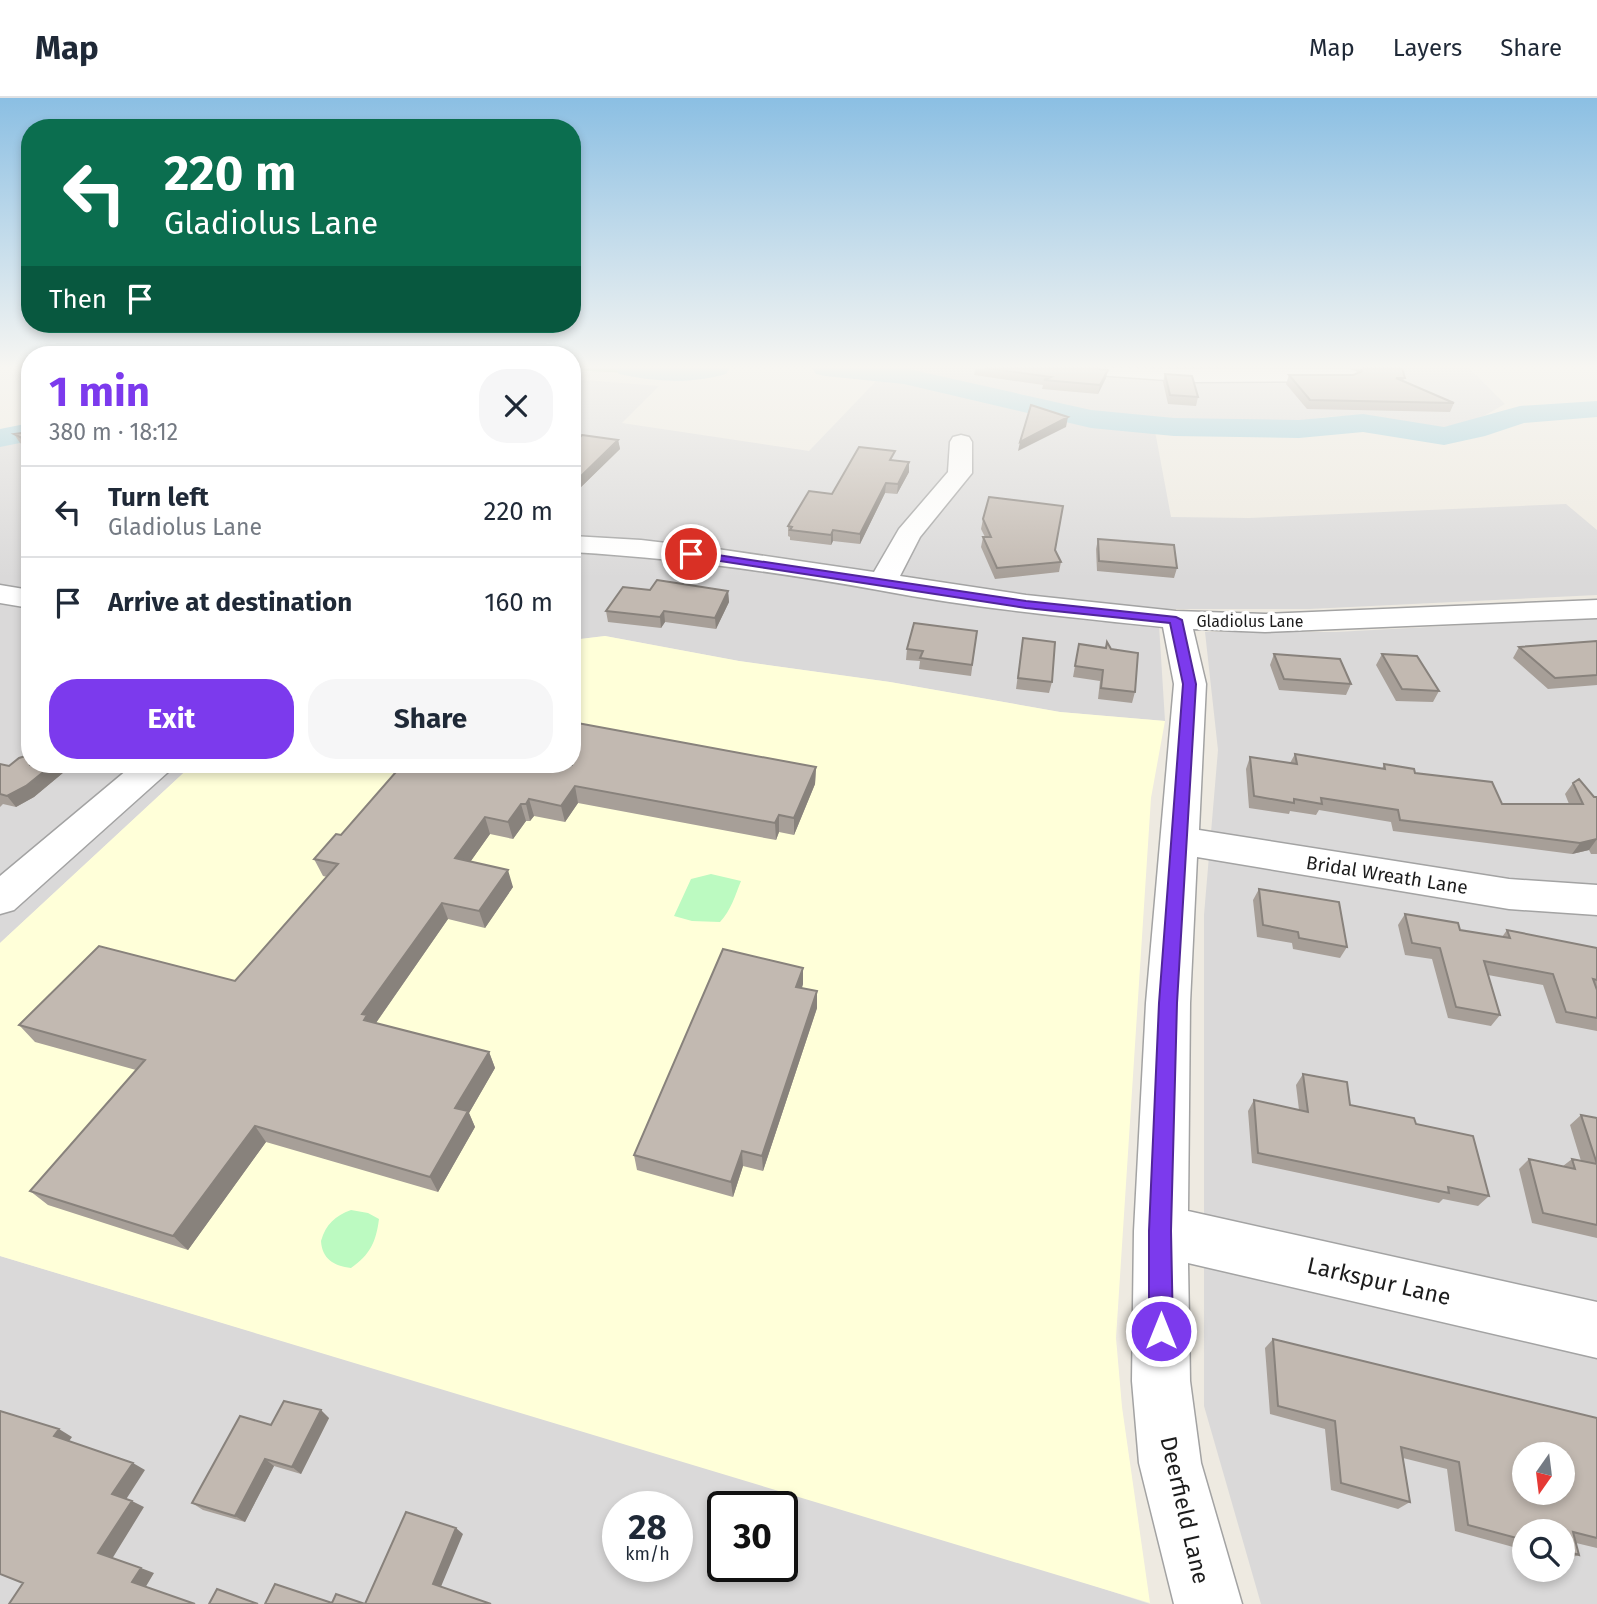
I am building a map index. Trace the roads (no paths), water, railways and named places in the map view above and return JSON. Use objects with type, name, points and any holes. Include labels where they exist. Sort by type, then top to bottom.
[{"type":"street","points":[[882,583],[908,535],[960,473],[961,442]]},
{"type":"street","name":"Gladiolus Lane","points":[[581,545],[717,557],[1026,604],[1176,620],[1265,623],[1597,609]]},
{"type":"street","points":[[0,594],[21,598]]},
{"type":"street","name":"Deerfield Lane","points":[[1176,620],[1190,684],[1168,1003],[1160,1231],[1161,1381],[1170,1463],[1208,1604]]},
{"type":"street","points":[[1,896],[146,773]]},
{"type":"street","name":"Bridal Wreath Lane","points":[[1178,840],[1509,894],[1597,900]]},
{"type":"street","name":"Larkspur Lane","points":[[1160,1231],[1597,1330]]}]
